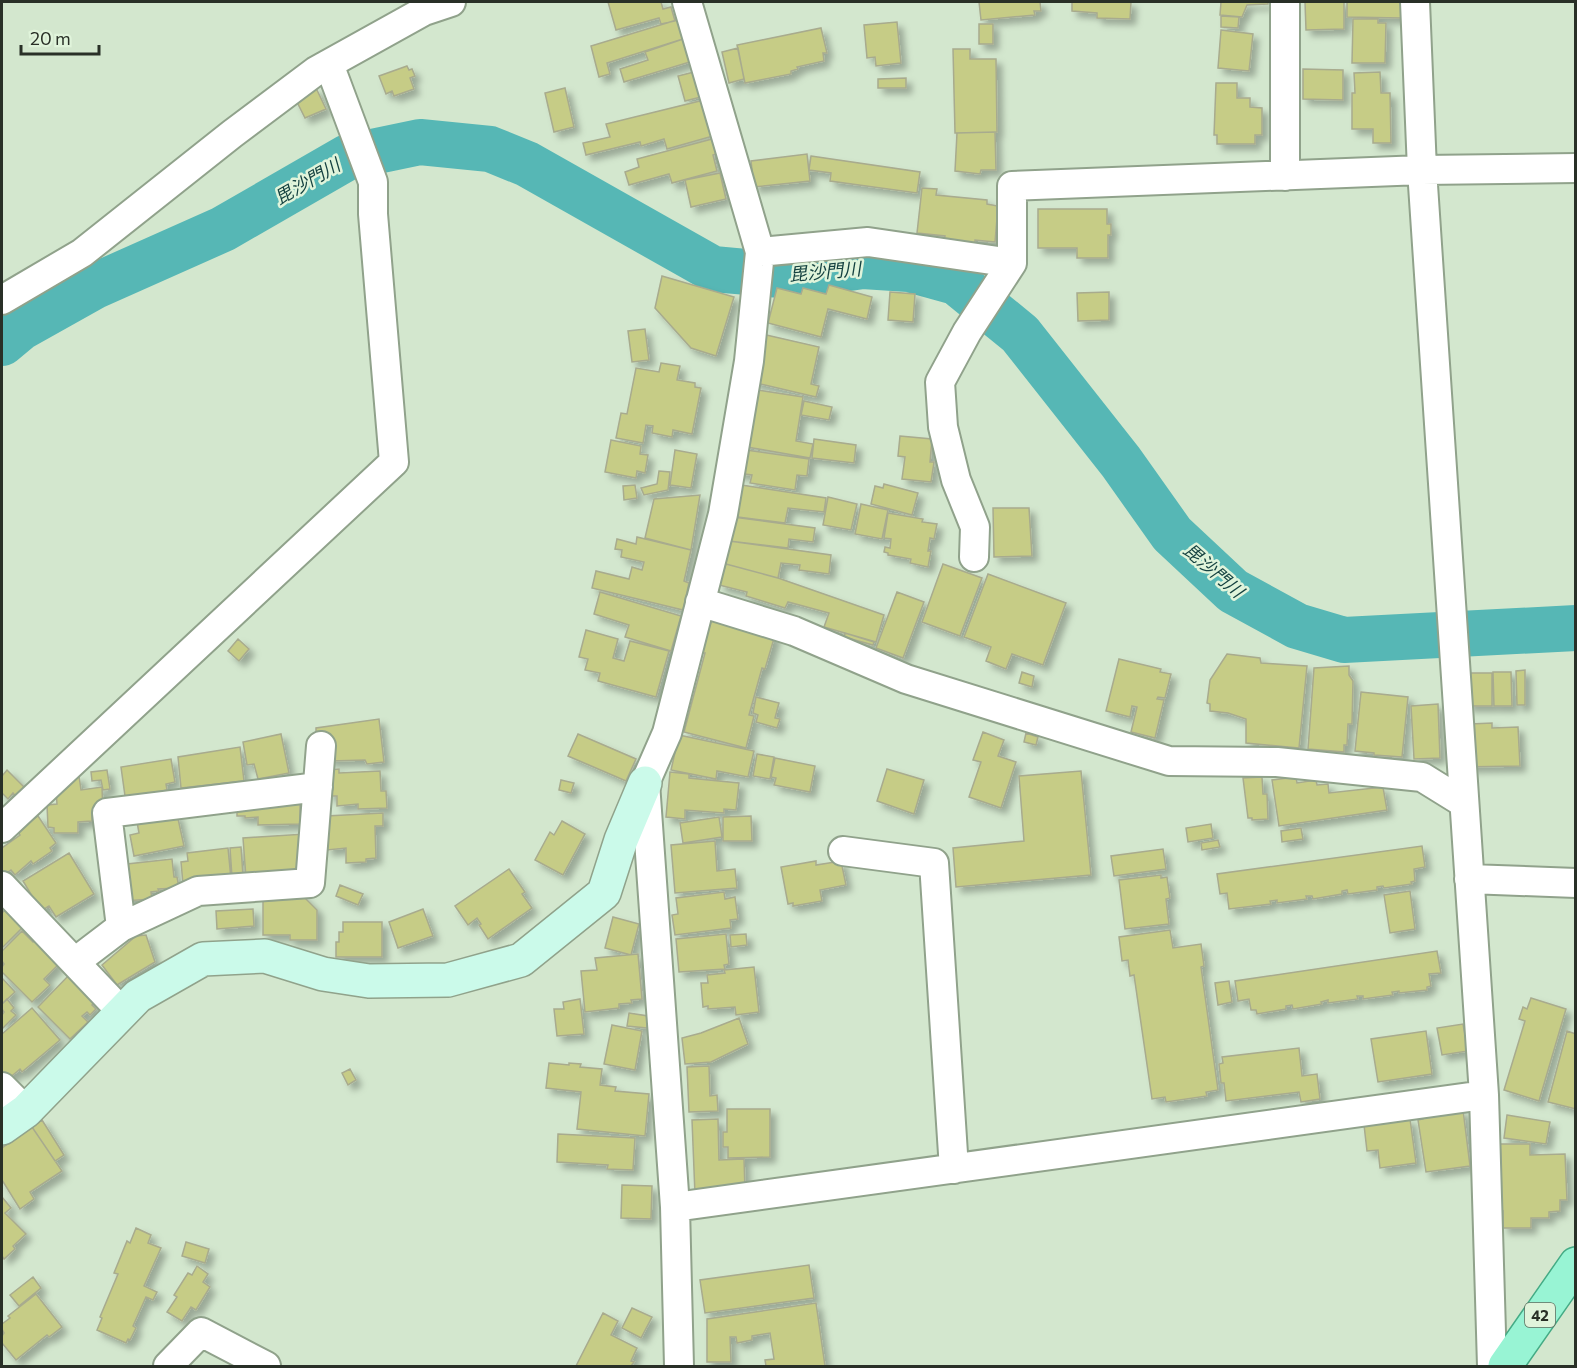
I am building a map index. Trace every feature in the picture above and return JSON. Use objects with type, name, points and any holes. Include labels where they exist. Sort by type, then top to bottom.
[{"type":"main road","name":"42","points":[[1504,1366],[1575,1264]]},
{"type":"street","points":[[2,300],[82,253],[232,134],[316,71],[424,11],[451,2]]},
{"type":"street","points":[[2,1087],[14,1120],[138,996],[203,959],[265,956],[323,974],[369,981],[448,980],[521,960],[604,892],[621,840],[667,733],[723,514],[745,385],[760,252],[687,2]]},
{"type":"street","points":[[1285,2],[1285,176]]},
{"type":"street","points":[[1415,2],[1422,170],[1484,1095],[1492,1366]]},
{"type":"street","points":[[2,828],[394,462],[373,214],[373,182],[329,64]]},
{"type":"street","points":[[974,557],[975,527],[956,480],[943,427],[940,382],[967,332],[1012,263],[1012,186],[1422,170],[1575,168]]},
{"type":"street","points":[[760,252],[868,242],[1012,263]]},
{"type":"street","points":[[700,602],[794,631],[906,679],[1169,761],[1277,762],[1422,777],[1464,803]]},
{"type":"street","points":[[75,962],[121,927],[198,891],[309,884],[321,746]]},
{"type":"street","points":[[645,783],[675,1207],[679,1366]]},
{"type":"street","points":[[121,927],[107,813],[318,787]]},
{"type":"street","points":[[843,851],[934,863],[954,1169]]},
{"type":"street","points":[[1470,879],[1575,883]]},
{"type":"street","points":[[2,886],[122,1012]]},
{"type":"street","points":[[675,1207],[1484,1095]]},
{"type":"street","points":[[168,1366],[201,1332],[266,1366]]},
{"type":"building","points":[[608,2],[661,2],[663,9],[671,7],[675,21],[661,24],[659,18],[616,30]]},
{"type":"building","points":[[979,2],[1040,2],[1041,11],[1034,11],[1035,15],[981,20]]},
{"type":"building","points":[[1072,2],[1131,2],[1130,19],[1097,18],[1097,13],[1072,11]]},
{"type":"building","points":[[1221,2],[1268,2],[1268,4],[1247,5],[1242,17],[1220,15]]},
{"type":"building","points":[[1305,2],[1344,2],[1344,29],[1306,30]]},
{"type":"building","points":[[1347,2],[1401,2],[1401,18],[1347,17]]},
{"type":"building","points":[[1221,16],[1239,17],[1238,28],[1221,27]]},
{"type":"building","points":[[680,19],[686,38],[607,63],[610,74],[599,77],[591,46]]},
{"type":"building","points":[[1353,19],[1378,19],[1378,23],[1386,23],[1385,63],[1352,63]]},
{"type":"building","points":[[897,22],[901,63],[876,66],[875,57],[867,58],[864,25]]},
{"type":"building","points":[[979,24],[993,24],[993,44],[979,44]]},
{"type":"building","points":[[821,28],[827,53],[823,53],[824,61],[797,67],[798,69],[791,71],[791,74],[745,83],[737,45]]},
{"type":"building","points":[[1221,30],[1253,34],[1249,71],[1218,68]]},
{"type":"building","points":[[686,38],[693,61],[624,82],[620,69],[648,60],[645,52]]},
{"type":"building","points":[[738,48],[744,79],[729,83],[722,52]]},
{"type":"building","points":[[953,49],[970,49],[970,59],[996,59],[997,132],[955,133]]},
{"type":"building","points":[[407,66],[409,70],[412,69],[415,76],[410,78],[414,89],[394,96],[392,91],[386,94],[379,76]]},
{"type":"building","points":[[1303,69],[1343,70],[1343,100],[1303,99]]},
{"type":"building","points":[[698,71],[705,96],[685,101],[678,76]]},
{"type":"building","points":[[1380,72],[1381,93],[1390,93],[1391,143],[1373,143],[1373,129],[1352,129],[1354,73]]},
{"type":"building","points":[[906,78],[906,88],[878,88],[878,79]]},
{"type":"building","points":[[1216,83],[1237,83],[1237,98],[1250,98],[1250,107],[1262,108],[1262,135],[1255,135],[1255,144],[1217,144],[1217,135],[1214,135]]},
{"type":"building","points":[[316,88],[326,109],[305,118],[295,98]]},
{"type":"building","points":[[565,88],[574,127],[554,132],[545,93]]},
{"type":"building","points":[[704,100],[713,136],[667,149],[664,139],[641,146],[640,142],[586,155],[583,143],[610,137],[606,124]]},
{"type":"building","points":[[995,132],[996,170],[981,170],[980,174],[955,171],[957,133]]},
{"type":"building","points":[[712,139],[717,171],[672,183],[669,174],[629,185],[625,172],[639,167],[637,159]]},
{"type":"building","points":[[807,154],[810,181],[754,187],[751,161]]},
{"type":"building","points":[[811,156],[920,172],[917,193],[830,181],[831,173],[809,170]]},
{"type":"building","points":[[720,173],[726,199],[691,207],[685,180]]},
{"type":"building","points":[[922,188],[937,189],[936,195],[987,200],[987,204],[998,206],[995,242],[975,240],[975,244],[944,241],[945,236],[917,233]]},
{"type":"building","points":[[1038,209],[1107,209],[1107,224],[1111,224],[1111,235],[1108,235],[1108,258],[1077,258],[1077,248],[1038,248]]},
{"type":"building","points":[[662,276],[734,297],[716,356],[691,348],[655,308]]},
{"type":"building","points":[[829,285],[872,297],[867,319],[828,309],[821,337],[768,323],[777,288],[801,294],[803,288],[826,294]]},
{"type":"building","points":[[890,292],[915,294],[913,322],[888,320]]},
{"type":"building","points":[[1109,292],[1109,320],[1078,321],[1077,293]]},
{"type":"building","points":[[645,329],[649,360],[632,362],[628,331]]},
{"type":"building","points":[[762,334],[819,347],[811,384],[819,386],[816,397],[752,382]]},
{"type":"building","points":[[661,363],[680,366],[677,380],[695,383],[695,387],[701,388],[692,434],[673,430],[672,437],[652,433],[653,426],[646,425],[643,443],[616,438],[621,413],[627,414],[636,368],[659,372]]},
{"type":"building","points":[[751,389],[803,397],[796,441],[813,444],[810,458],[741,446]]},
{"type":"building","points":[[804,401],[832,407],[829,420],[801,415]]},
{"type":"building","points":[[900,436],[932,439],[930,462],[934,462],[931,482],[902,479],[905,457],[898,456]]},
{"type":"building","points":[[814,439],[856,445],[854,463],[812,458]]},
{"type":"building","points":[[611,440],[641,446],[640,454],[648,455],[645,473],[637,471],[636,478],[605,472]]},
{"type":"building","points":[[739,449],[809,459],[807,476],[797,475],[795,490],[750,483],[752,475],[736,473]]},
{"type":"building","points":[[675,450],[697,454],[691,488],[670,485]]},
{"type":"building","points":[[659,471],[670,472],[668,490],[644,495],[641,488],[657,484]]},
{"type":"building","points":[[735,484],[826,498],[824,512],[788,508],[785,523],[730,516]]},
{"type":"building","points":[[884,484],[918,493],[912,515],[871,504],[875,486],[883,488]]},
{"type":"building","points":[[635,485],[637,498],[624,500],[623,486]]},
{"type":"building","points":[[700,495],[691,550],[645,538],[654,499]]},
{"type":"building","points":[[828,497],[857,504],[851,530],[823,525]]},
{"type":"building","points":[[861,504],[888,510],[882,539],[855,534]]},
{"type":"building","points":[[993,508],[1029,508],[1032,556],[994,557]]},
{"type":"building","points":[[888,513],[923,519],[922,522],[937,524],[934,539],[930,538],[928,551],[931,551],[928,567],[910,563],[911,559],[888,555],[884,552],[885,547],[890,548],[891,539],[884,538]]},
{"type":"building","points":[[733,517],[815,528],[813,542],[789,539],[788,548],[729,541]]},
{"type":"building","points":[[637,537],[691,550],[684,581],[689,583],[683,610],[592,588],[596,571],[629,579],[632,567],[642,570],[644,562],[621,557],[622,550],[615,549],[617,539],[636,544]]},
{"type":"building","points":[[729,541],[831,555],[829,574],[799,570],[800,565],[781,563],[778,578],[726,564]]},
{"type":"building","points":[[726,564],[778,578],[884,615],[876,642],[824,627],[829,613],[788,602],[785,608],[746,596],[747,592],[719,585]]},
{"type":"building","points":[[943,564],[982,578],[960,636],[922,622]]},
{"type":"building","points":[[988,574],[1066,603],[1043,665],[1012,654],[1006,669],[986,661],[991,647],[964,637]]},
{"type":"building","points":[[600,592],[681,616],[671,651],[625,637],[629,625],[594,614]]},
{"type":"building","points":[[897,592],[924,602],[903,658],[876,648]]},
{"type":"building","points":[[712,618],[775,635],[765,669],[762,668],[749,715],[754,716],[746,748],[684,732]]},
{"type":"building","points":[[586,630],[618,639],[613,658],[624,661],[630,641],[669,651],[656,697],[598,681],[600,673],[585,670],[588,659],[579,657]]},
{"type":"building","points":[[845,633],[874,642],[873,645],[844,637]]},
{"type":"building","points":[[238,639],[249,649],[239,661],[228,651]]},
{"type":"building","points":[[1227,654],[1260,658],[1261,663],[1307,666],[1299,748],[1246,743],[1246,719],[1228,713],[1210,711],[1210,704],[1207,703],[1210,680]]},
{"type":"building","points":[[1119,659],[1161,669],[1160,672],[1171,674],[1165,698],[1158,697],[1157,699],[1164,700],[1155,738],[1131,732],[1137,707],[1132,706],[1130,717],[1106,711]]},
{"type":"building","points":[[1349,666],[1349,675],[1353,681],[1352,724],[1348,724],[1347,745],[1344,745],[1344,752],[1308,749],[1314,668]]},
{"type":"building","points":[[1525,670],[1525,705],[1517,705],[1516,671]]},
{"type":"building","points":[[1022,672],[1034,676],[1032,687],[1019,683]]},
{"type":"building","points":[[1493,672],[1511,672],[1512,706],[1494,706]]},
{"type":"building","points":[[1467,673],[1492,673],[1492,706],[1467,706]]},
{"type":"building","points":[[1361,692],[1408,697],[1402,757],[1355,751]]},
{"type":"building","points":[[756,697],[779,703],[775,718],[780,719],[777,728],[756,722],[758,715],[753,713]]},
{"type":"building","points":[[1438,704],[1440,758],[1414,759],[1411,706]]},
{"type":"building","points":[[379,719],[384,762],[367,764],[365,760],[330,761],[316,744],[316,728]]},
{"type":"building","points":[[1492,723],[1492,728],[1518,727],[1520,766],[1460,767],[1470,724]]},
{"type":"building","points":[[983,732],[1004,740],[998,756],[1016,762],[1001,808],[969,797],[981,762],[973,760]]},
{"type":"building","points":[[1026,733],[1038,737],[1036,745],[1024,742]]},
{"type":"building","points":[[281,734],[289,773],[258,779],[254,764],[247,765],[243,742]]},
{"type":"building","points":[[578,734],[636,759],[626,781],[568,756]]},
{"type":"building","points":[[679,735],[754,751],[748,777],[717,771],[716,779],[671,770]]},
{"type":"building","points":[[240,747],[244,781],[181,788],[178,757]]},
{"type":"building","points":[[757,754],[774,757],[770,779],[753,776]]},
{"type":"building","points":[[775,758],[815,766],[810,792],[774,785],[776,778],[771,777]]},
{"type":"building","points":[[171,759],[175,782],[166,784],[167,790],[154,793],[154,798],[126,803],[121,767]]},
{"type":"building","points":[[339,769],[339,773],[380,771],[381,791],[386,791],[387,808],[358,809],[358,804],[337,806],[337,796],[329,796],[328,770]]},
{"type":"building","points":[[887,769],[924,780],[914,814],[877,801]]},
{"type":"building","points":[[7,770],[27,790],[18,799],[13,793],[8,799],[2,793],[2,776]]},
{"type":"building","points":[[107,770],[110,789],[103,790],[101,780],[92,781],[91,772]]},
{"type":"building","points":[[1081,771],[1091,875],[956,887],[953,848],[1024,841],[1019,776]]},
{"type":"building","points":[[670,772],[689,774],[689,778],[739,783],[736,810],[724,809],[724,813],[685,810],[685,819],[666,817]]},
{"type":"building","points":[[79,776],[81,790],[102,787],[103,816],[92,816],[92,821],[78,822],[78,833],[54,833],[54,828],[48,827],[47,805],[57,804],[56,790],[68,779]]},
{"type":"building","points":[[1262,777],[1263,794],[1267,794],[1268,819],[1252,820],[1248,818],[1243,778]]},
{"type":"building","points":[[1296,777],[1297,783],[1316,780],[1317,785],[1328,784],[1329,793],[1383,787],[1387,810],[1279,826],[1272,780]]},
{"type":"building","points":[[561,780],[574,783],[571,793],[559,790]]},
{"type":"building","points":[[300,797],[300,824],[258,825],[258,817],[237,816],[237,805]]},
{"type":"building","points":[[383,813],[383,826],[375,826],[376,858],[366,859],[366,862],[346,863],[346,848],[327,850],[326,816]]},
{"type":"building","points":[[177,814],[184,846],[134,856],[130,835],[139,833],[137,822]]},
{"type":"building","points":[[38,816],[56,843],[50,848],[52,851],[33,864],[31,861],[15,875],[11,870],[2,876],[2,848],[20,835],[17,830]]},
{"type":"building","points":[[751,816],[752,841],[723,841],[723,817]]},
{"type":"building","points":[[719,817],[722,837],[683,843],[680,823]]},
{"type":"building","points":[[562,821],[585,834],[563,875],[535,860],[550,832],[554,835]]},
{"type":"building","points":[[1211,824],[1213,838],[1188,842],[1186,828]]},
{"type":"building","points":[[1301,828],[1303,839],[1282,842],[1281,831]]},
{"type":"building","points":[[305,834],[299,867],[283,874],[246,878],[243,838]]},
{"type":"building","points":[[1218,840],[1220,847],[1202,850],[1201,843]]},
{"type":"building","points":[[715,841],[717,871],[735,869],[737,888],[675,893],[671,845]]},
{"type":"building","points":[[1422,846],[1425,867],[1414,869],[1415,881],[1411,882],[1412,884],[1384,888],[1383,886],[1377,887],[1377,890],[1348,894],[1347,890],[1342,891],[1342,894],[1313,899],[1312,896],[1306,896],[1307,899],[1277,903],[1277,900],[1270,901],[1271,904],[1229,909],[1227,893],[1220,894],[1217,874]]},
{"type":"building","points":[[241,847],[243,876],[232,877],[230,848]]},
{"type":"building","points":[[228,848],[231,879],[183,884],[181,862],[188,861],[187,853]]},
{"type":"building","points":[[1163,849],[1166,869],[1114,876],[1111,856]]},
{"type":"building","points":[[69,853],[94,894],[56,917],[49,906],[41,911],[23,881]]},
{"type":"building","points":[[172,859],[174,877],[177,877],[179,888],[158,889],[159,891],[151,892],[152,899],[124,901],[127,864]]},
{"type":"building","points":[[816,861],[816,865],[841,861],[846,885],[820,890],[822,901],[793,906],[793,903],[788,904],[781,867]]},
{"type":"building","points":[[509,869],[525,892],[522,894],[532,908],[488,939],[477,918],[468,925],[455,906]]},
{"type":"building","points":[[1161,875],[1161,878],[1167,877],[1170,898],[1166,899],[1169,924],[1125,929],[1119,880]]},
{"type":"building","points":[[340,885],[363,894],[358,905],[336,896]]},
{"type":"building","points":[[1410,891],[1415,929],[1390,933],[1384,895]]},
{"type":"building","points":[[724,892],[725,899],[735,897],[738,919],[730,920],[731,928],[675,935],[672,915],[678,914],[676,898]]},
{"type":"building","points":[[280,893],[300,893],[317,910],[317,940],[290,940],[290,935],[263,935],[263,901],[280,900]]},
{"type":"building","points":[[253,909],[254,926],[217,929],[216,911]]},
{"type":"building","points":[[423,909],[433,936],[398,948],[389,922]]},
{"type":"building","points":[[5,910],[22,928],[2,948],[2,913]]},
{"type":"building","points":[[613,917],[639,924],[631,955],[605,948]]},
{"type":"building","points":[[343,922],[382,922],[382,957],[336,957],[336,942],[339,942],[339,932],[343,932]]},
{"type":"building","points":[[1170,930],[1173,948],[1201,944],[1204,966],[1201,967],[1218,1090],[1206,1092],[1207,1096],[1166,1102],[1165,1097],[1152,1099],[1134,975],[1130,976],[1128,960],[1122,961],[1119,937]]},
{"type":"building","points":[[22,931],[33,942],[35,940],[59,964],[44,979],[50,985],[32,1002],[2,972],[4,964],[2,951]]},
{"type":"building","points":[[726,934],[729,964],[724,965],[725,969],[679,972],[676,939]]},
{"type":"building","points":[[746,934],[747,945],[731,947],[730,935]]},
{"type":"building","points":[[146,935],[155,962],[117,985],[102,965],[136,936]]},
{"type":"building","points":[[1437,951],[1441,973],[1429,974],[1431,986],[1427,987],[1427,990],[1399,993],[1399,991],[1392,992],[1393,995],[1363,999],[1363,996],[1357,996],[1358,999],[1328,1003],[1328,1000],[1321,1002],[1322,1004],[1293,1009],[1292,1005],[1286,1006],[1286,1009],[1257,1014],[1256,1010],[1251,1010],[1249,999],[1238,1001],[1235,981]]},
{"type":"building","points":[[638,954],[642,999],[619,1004],[619,1008],[585,1012],[581,971],[597,970],[595,958]]},
{"type":"building","points":[[754,967],[759,1012],[736,1015],[735,1007],[708,1009],[708,1006],[703,1007],[701,983],[708,983],[707,975],[725,973],[724,970]]},
{"type":"building","points":[[70,974],[96,1000],[92,1005],[96,1009],[90,1015],[87,1012],[82,1016],[88,1022],[70,1039],[38,1007]]},
{"type":"building","points":[[2,978],[15,992],[2,1004]]},
{"type":"building","points":[[1229,981],[1232,1002],[1218,1005],[1215,983]]},
{"type":"building","points":[[1531,998],[1566,1009],[1539,1101],[1504,1090],[1525,1021],[1519,1019],[1523,1007],[1527,1009]]},
{"type":"building","points":[[7,999],[14,1008],[11,1011],[16,1015],[2,1029],[4,1012],[2,1004]]},
{"type":"building","points":[[580,999],[584,1034],[557,1036],[554,1009],[564,1009],[563,1002]]},
{"type":"building","points":[[32,1008],[60,1040],[22,1072],[20,1069],[7,1080],[2,1074],[2,1034]]},
{"type":"building","points":[[629,1013],[648,1016],[647,1028],[627,1026]]},
{"type":"building","points":[[739,1018],[748,1044],[711,1062],[685,1064],[682,1038]]},
{"type":"building","points":[[1463,1024],[1468,1051],[1442,1055],[1437,1028]]},
{"type":"building","points":[[612,1025],[642,1031],[635,1070],[604,1064]]},
{"type":"building","points":[[1426,1031],[1432,1074],[1378,1082],[1371,1039]]},
{"type":"building","points":[[1567,1031],[1576,1034],[1576,1109],[1548,1102]]},
{"type":"building","points":[[1299,1048],[1302,1076],[1317,1074],[1320,1099],[1301,1102],[1299,1092],[1226,1101],[1219,1064],[1223,1063],[1222,1057]]},
{"type":"building","points":[[549,1063],[581,1064],[580,1067],[602,1069],[600,1085],[616,1087],[615,1091],[649,1094],[645,1136],[577,1129],[581,1092],[546,1088]]},
{"type":"building","points":[[709,1066],[710,1096],[717,1095],[718,1111],[689,1112],[687,1067]]},
{"type":"building","points":[[350,1069],[356,1080],[348,1085],[342,1073]]},
{"type":"building","points":[[727,1109],[770,1109],[770,1157],[728,1158],[728,1147],[723,1147],[723,1132],[727,1132]]},
{"type":"building","points":[[1463,1110],[1470,1166],[1426,1172],[1418,1120],[1423,1119],[1423,1115]]},
{"type":"building","points":[[1507,1115],[1550,1122],[1546,1144],[1504,1138]]},
{"type":"building","points":[[718,1119],[719,1160],[744,1159],[745,1190],[695,1195],[692,1120]]},
{"type":"building","points":[[1410,1119],[1416,1163],[1380,1168],[1378,1150],[1367,1151],[1364,1125]]},
{"type":"building","points":[[42,1120],[64,1155],[55,1161],[32,1127]]},
{"type":"building","points":[[32,1127],[62,1171],[30,1192],[34,1199],[20,1209],[2,1180],[2,1148]]},
{"type":"building","points":[[558,1134],[635,1138],[633,1170],[607,1169],[608,1165],[557,1162]]},
{"type":"building","points":[[1500,1144],[1530,1144],[1530,1155],[1565,1154],[1567,1200],[1560,1200],[1560,1211],[1549,1212],[1549,1218],[1531,1218],[1531,1228],[1503,1228],[1503,1211],[1498,1212],[1497,1160],[1501,1160]]},
{"type":"building","points":[[622,1185],[652,1186],[651,1219],[621,1218]]},
{"type":"building","points":[[2,1197],[11,1208],[5,1213],[26,1234],[13,1246],[15,1249],[4,1259],[2,1256]]},
{"type":"building","points":[[136,1228],[151,1235],[148,1243],[161,1248],[144,1286],[157,1292],[153,1300],[146,1297],[133,1326],[136,1328],[126,1343],[97,1330],[118,1274],[114,1273],[127,1241],[130,1243]]},
{"type":"building","points":[[186,1242],[209,1249],[205,1263],[182,1256]]},
{"type":"building","points":[[809,1265],[814,1298],[705,1313],[700,1280]]},
{"type":"building","points":[[197,1266],[208,1274],[203,1282],[210,1287],[196,1310],[191,1307],[182,1321],[167,1312],[177,1297],[174,1295],[188,1273],[192,1275]]},
{"type":"building","points":[[33,1277],[41,1288],[19,1306],[10,1295]]},
{"type":"building","points":[[36,1294],[62,1327],[49,1337],[47,1335],[16,1360],[2,1343],[4,1333],[2,1324],[10,1318],[8,1316]]},
{"type":"building","points":[[816,1303],[825,1366],[766,1366],[765,1360],[774,1359],[770,1333],[752,1336],[752,1340],[737,1343],[736,1337],[730,1337],[731,1362],[707,1362],[707,1319]]},
{"type":"building","points":[[632,1308],[652,1317],[641,1338],[622,1328]]},
{"type":"building","points":[[603,1313],[618,1321],[611,1335],[637,1348],[631,1366],[576,1366]]},
{"type":"waterway","name":"毘沙門川","points":[[2,343],[20,328],[95,286],[223,229],[348,157],[420,142],[490,149],[527,164],[713,269],[792,276],[863,266],[909,269],[956,282],[1020,334],[1121,462],[1172,534],[1233,591],[1297,626],[1344,640],[1576,628]]}]
